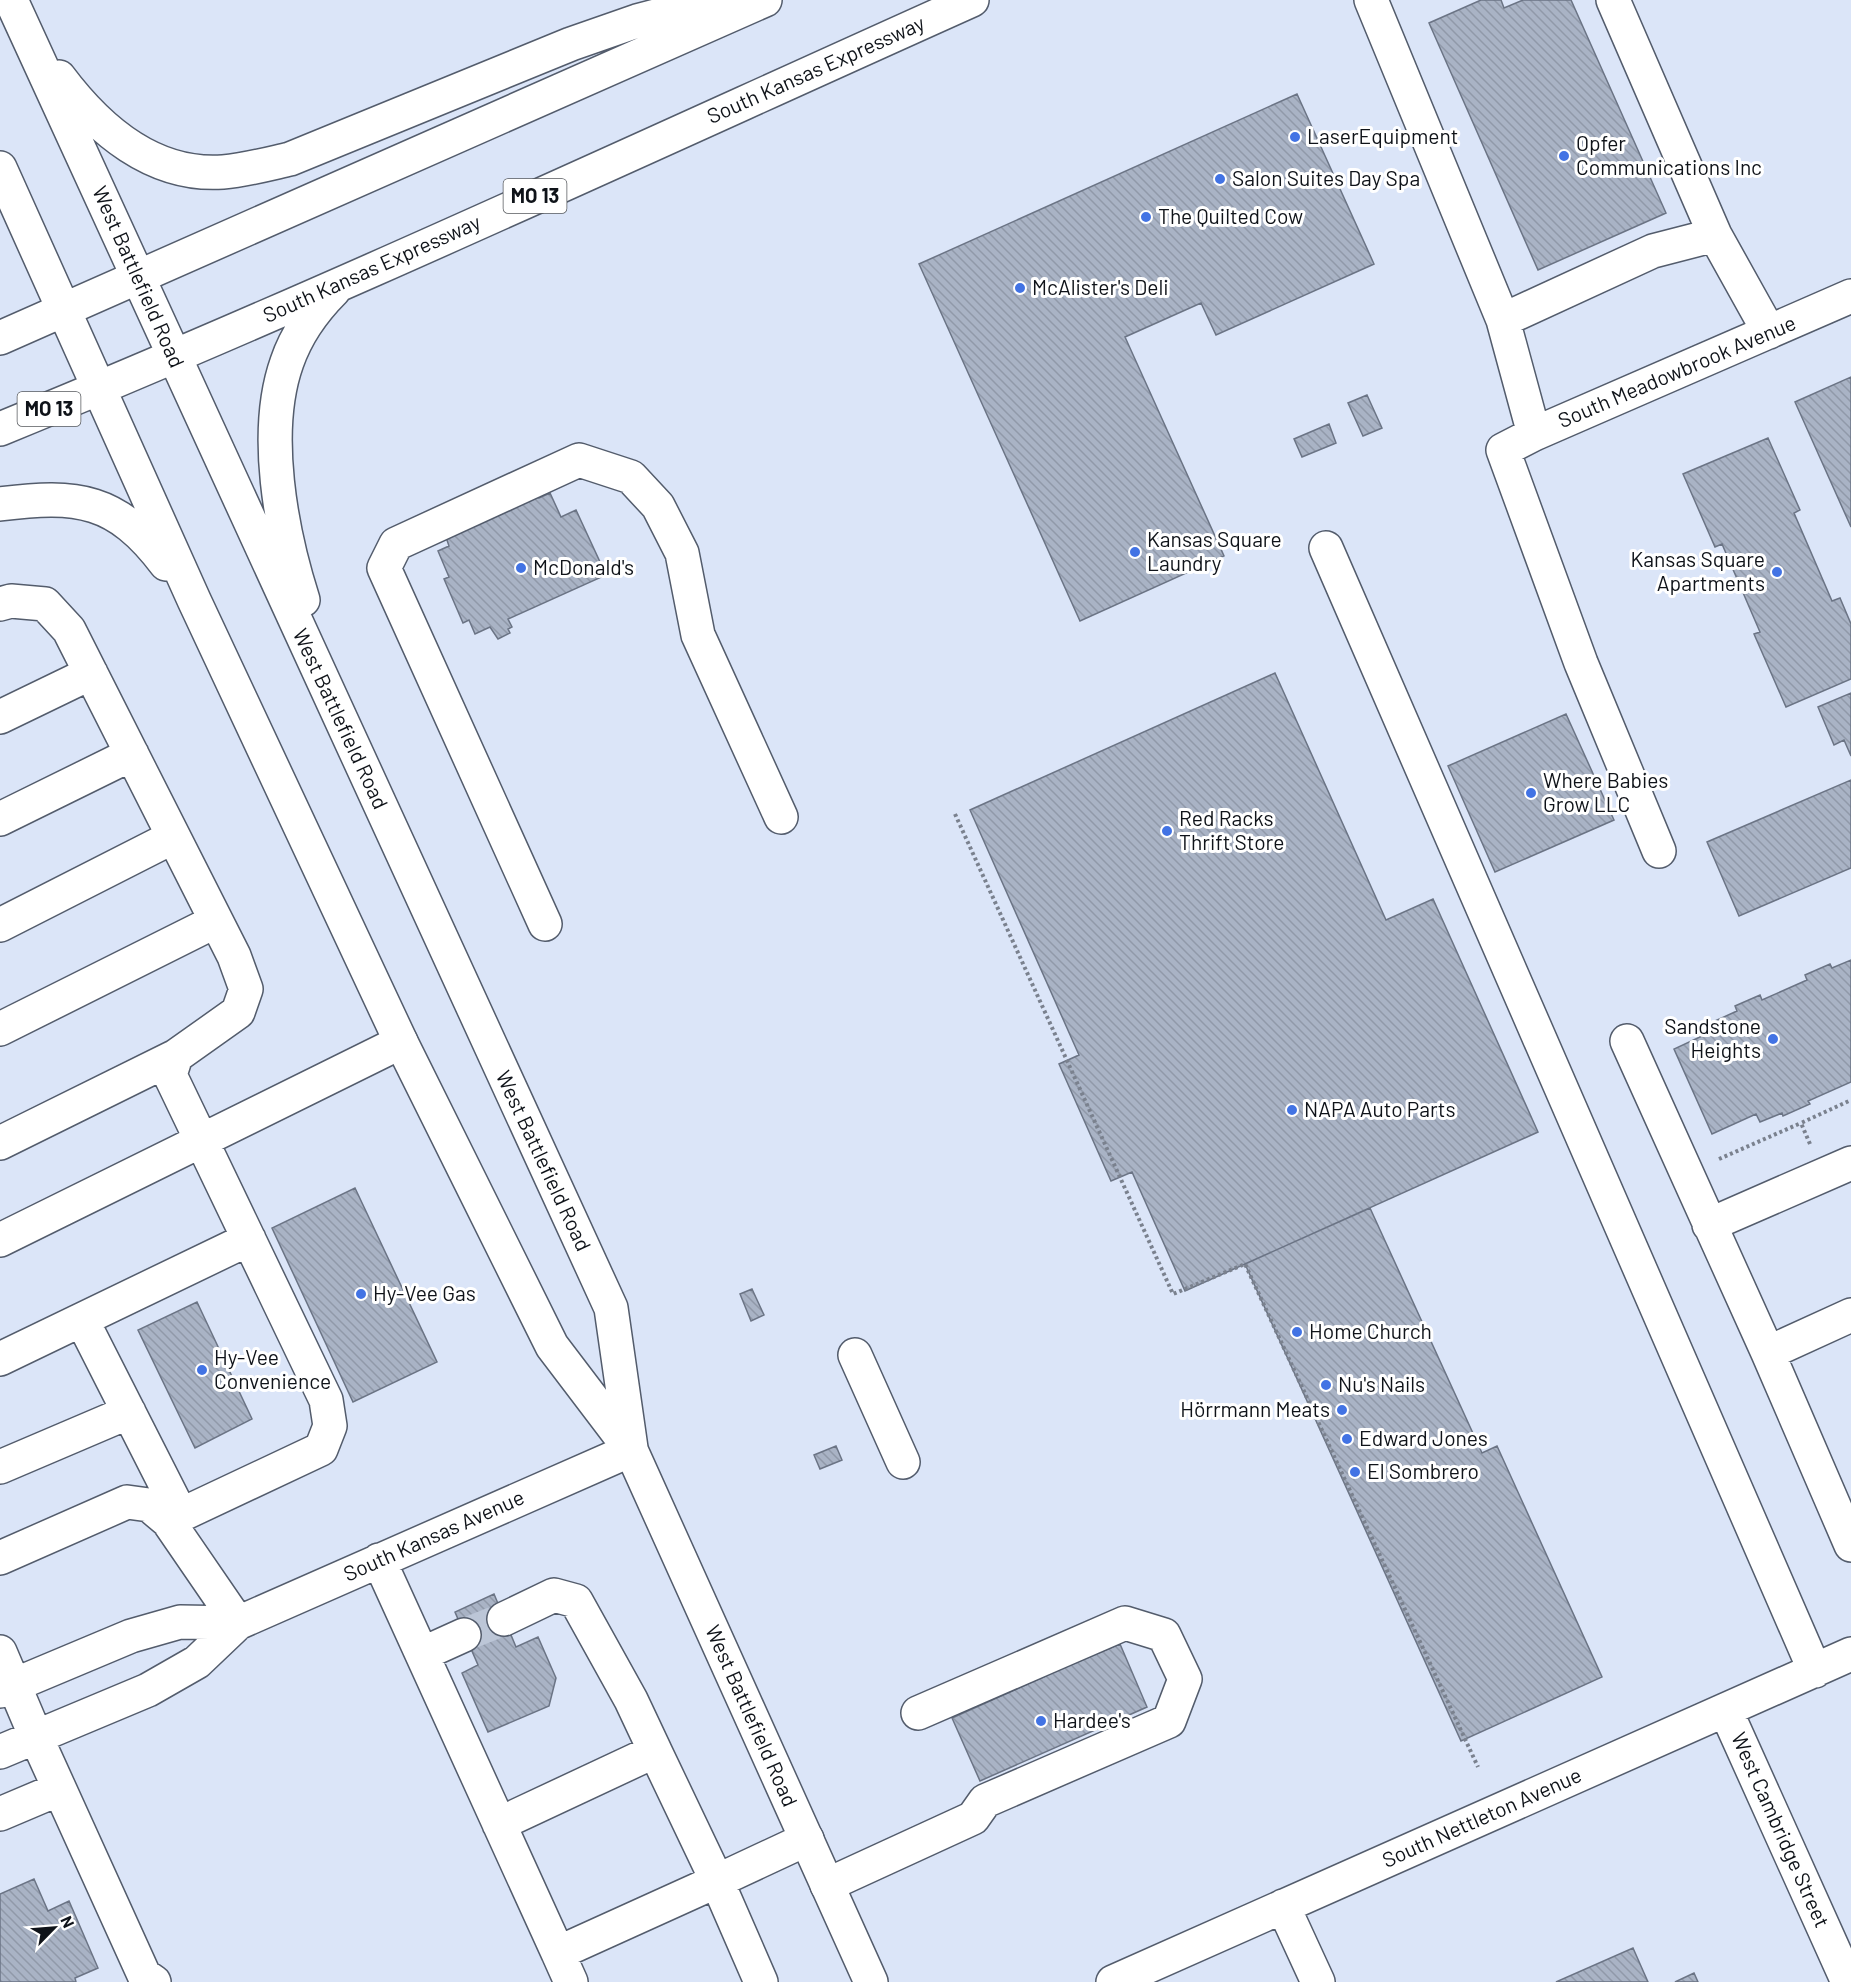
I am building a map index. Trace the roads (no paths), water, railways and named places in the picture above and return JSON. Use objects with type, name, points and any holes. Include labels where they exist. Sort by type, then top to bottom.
[{"type":"main road","name":"West Battlefield Road","points":[[11,0],[611,1308],[632,1450]]},
{"type":"main road","points":[[30,39],[72,94],[121,142],[144,156],[167,164],[193,171],[221,172],[250,169],[290,159],[571,44],[637,21],[716,0]]},
{"type":"main road","points":[[0,338],[765,0]]},
{"type":"main road","name":"South Kansas Expressway","points":[[0,429],[340,284],[972,0]]},
{"type":"main road","points":[[1371,0],[1503,320],[1534,434]]},
{"type":"main road","points":[[1613,0],[1715,235],[1769,332]]},
{"type":"main road","name":"West Battlefield Road","points":[[0,168],[194,600],[401,1042],[552,1346],[632,1450],[872,1982]]},
{"type":"main road","points":[[1503,320],[1653,251],[1715,235]]},
{"type":"main road","points":[[340,284],[306,321],[286,363],[276,418],[276,452],[279,493],[297,582],[359,760]]},
{"type":"main road","name":"South Meadowbrook Avenue","points":[[1659,851],[1581,663],[1503,450],[1534,434],[1851,296]]},
{"type":"main road","points":[[545,924],[384,568],[396,544],[579,460],[631,477],[658,506],[682,553],[698,635],[781,817]]},
{"type":"main road","points":[[0,504],[65,499],[91,503],[115,514],[144,538],[194,600]]},
{"type":"main road","points":[[1326,548],[1815,1671]]},
{"type":"main road","points":[[0,604],[11,601],[45,604],[69,630],[234,956],[246,989],[238,1012],[176,1056],[0,1143]]},
{"type":"main road","points":[[0,717],[91,673]]},
{"type":"main road","points":[[0,819],[132,754]]},
{"type":"main road","points":[[0,925],[173,837]]},
{"type":"main road","points":[[0,1029],[216,921]]},
{"type":"main road","points":[[1627,1041],[1851,1545]]},
{"type":"main road","points":[[0,1240],[401,1042]]},
{"type":"main road","points":[[175,1518],[321,1449],[330,1426],[326,1400],[171,1075],[176,1056]]},
{"type":"main road","points":[[1709,1225],[1837,1169]]},
{"type":"main road","points":[[0,1359],[249,1239]]},
{"type":"main road","points":[[1767,1353],[1851,1316]]},
{"type":"main road","points":[[82,1320],[129,1412],[175,1518],[238,1623]]},
{"type":"main road","points":[[855,1354],[903,1462]]},
{"type":"main road","points":[[0,1467],[129,1412]]},
{"type":"main road","name":"South Kansas Avenue","points":[[0,1752],[148,1690],[197,1662],[238,1623],[632,1450]]},
{"type":"main road","points":[[0,1558],[127,1502],[149,1505],[175,1518]]},
{"type":"main road","points":[[379,1560],[565,1968],[717,1881],[807,1839]]},
{"type":"main road","points":[[504,1619],[554,1595],[576,1601],[631,1700],[717,1881],[761,1982]]},
{"type":"main road","name":"South Kansas Avenue","points":[[8,1688],[131,1636],[180,1622],[238,1623]]},
{"type":"main road","points":[[827,1884],[973,1818],[986,1800],[1169,1722],[1185,1679],[1164,1635],[1125,1623],[918,1713]]},
{"type":"main road","points":[[422,1654],[464,1635]]},
{"type":"main road","points":[[0,1652],[8,1688],[36,1737],[144,1975],[154,1982]]},
{"type":"main road","name":"South Nettleton Avenue","points":[[1113,1982],[1851,1654]]},
{"type":"main road","name":"West Cambridge Street","points":[[1726,1711],[1845,1964]]},
{"type":"main road","points":[[499,1824],[655,1751]]},
{"type":"main road","points":[[0,1814],[59,1789]]},
{"type":"main road","points":[[1283,1906],[1318,1982]]},
{"type":"tunnel","points":[[464,1635],[504,1619]]},
{"type":"place","name":"LaserEquipment","points":[[1295,137]]},
{"type":"place","name":"Opfer Communications Inc","points":[[1564,156]]},
{"type":"place","name":"Salon Suites Day Spa","points":[[1220,179]]},
{"type":"place","name":"The Quilted Cow","points":[[1146,217]]},
{"type":"place","name":"McAlister's Deli","points":[[1020,288]]},
{"type":"place","name":"Kansas Square Laundry","points":[[1135,552]]},
{"type":"place","name":"McDonald's","points":[[521,568]]},
{"type":"place","name":"Kansas Square Apartments","points":[[1777,572]]},
{"type":"place","name":"Where Babies Grow LLC","points":[[1531,793]]},
{"type":"place","name":"Red Racks Thrift Store","points":[[1167,831]]},
{"type":"place","name":"Sandstone Heights","points":[[1773,1039]]},
{"type":"place","name":"NAPA Auto Parts","points":[[1292,1110]]},
{"type":"place","name":"Hy-Vee Gas","points":[[361,1294]]},
{"type":"place","name":"Home Church","points":[[1297,1332]]},
{"type":"place","name":"Hy-Vee Convenience","points":[[202,1370]]},
{"type":"place","name":"Nu's Nails","points":[[1326,1385]]},
{"type":"place","name":"Hörrmann Meats","points":[[1342,1410]]},
{"type":"place","name":"Edward Jones","points":[[1347,1439]]},
{"type":"place","name":"El Sombrero","points":[[1355,1472]]},
{"type":"place","name":"Hardee's","points":[[1041,1721]]}]
